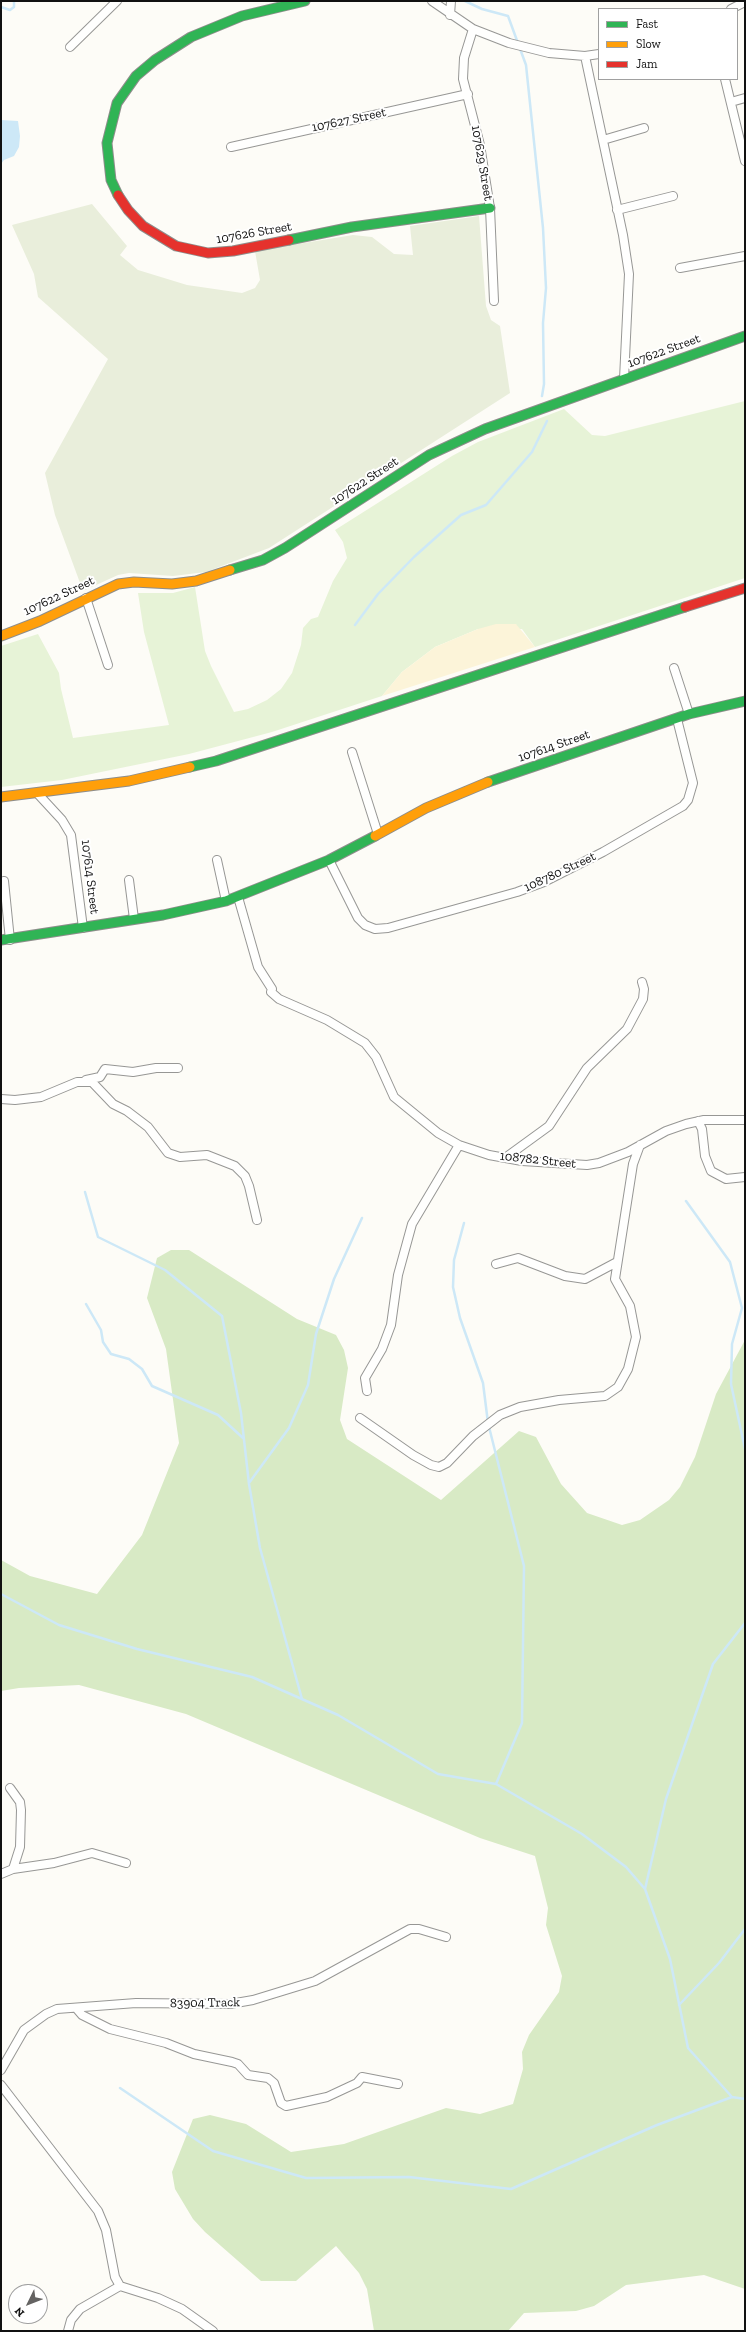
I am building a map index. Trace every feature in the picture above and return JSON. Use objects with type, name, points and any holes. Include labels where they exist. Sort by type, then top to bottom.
[{"type":"street","points":[[70,46],[117,1]]},
{"type":"street","name":"107626 Street","points":[[305,1],[242,16],[191,37],[136,76],[118,103],[110,121],[107,143],[111,180],[114,189],[128,210],[143,226],[163,240],[185,250],[208,253],[233,251],[352,227],[490,208]]},
{"type":"street","points":[[432,1],[450,15],[473,29],[519,47],[549,53],[585,56],[598,54]]},
{"type":"street","points":[[450,15],[451,2]]},
{"type":"street","points":[[733,8],[745,2]]},
{"type":"street","name":"107629 Street","points":[[473,29],[464,58],[463,79],[480,145],[490,208],[494,300]]},
{"type":"street","points":[[585,56],[618,210],[629,274],[624,379]]},
{"type":"street","points":[[725,80],[745,161]]},
{"type":"street","name":"107627 Street","points":[[231,147],[468,94]]},
{"type":"street","points":[[731,102],[745,98]]},
{"type":"street","points":[[603,140],[644,128]]},
{"type":"street","points":[[618,210],[673,196]]},
{"type":"street","points":[[680,268],[745,256]]},
{"type":"street","name":"107622 Street","points":[[1,636],[40,621],[118,584],[134,582],[172,584],[196,581],[263,560],[285,548],[429,455],[484,429],[745,336]]},
{"type":"street","points":[[1,797],[38,794],[129,781],[216,761],[745,588]]},
{"type":"street","points":[[86,598],[108,666]]},
{"type":"street","points":[[674,668],[689,714]]},
{"type":"street","name":"107614 Street","points":[[4,881],[6,940],[163,915],[226,901],[329,860],[426,808],[474,786],[689,714],[745,700]]},
{"type":"street","name":"108780 Street","points":[[329,860],[358,918],[365,925],[374,929],[388,928],[517,892],[544,882],[603,852],[682,806],[688,800],[693,783],[677,719]]},
{"type":"street","points":[[352,752],[378,834]]},
{"type":"street","name":"107614 Street","points":[[38,794],[62,820],[71,835],[83,928]]},
{"type":"street","points":[[217,860],[226,901]]},
{"type":"street","points":[[129,880],[134,919]]},
{"type":"street","name":"108782 Street","points":[[238,897],[258,967],[272,989],[271,992],[279,999],[326,1020],[365,1043],[376,1057],[394,1097],[432,1128],[459,1145],[505,1158],[587,1165],[599,1163],[666,1132],[698,1121],[745,1120]]},
{"type":"street","points":[[505,1158],[549,1126],[587,1068],[627,1028],[643,999],[642,982]]},
{"type":"street","points":[[1,1099],[15,1100],[41,1097],[83,1081],[100,1077],[105,1069],[133,1072],[156,1068],[178,1068]]},
{"type":"street","points":[[83,1081],[92,1082],[113,1104],[127,1111],[148,1127],[168,1153],[180,1157],[207,1156],[235,1166],[245,1176],[250,1186],[257,1220]]},
{"type":"street","points":[[698,1121],[702,1129],[705,1156],[711,1171],[726,1180],[745,1177]]},
{"type":"street","points":[[367,1390],[365,1378],[382,1349],[391,1325],[398,1275],[412,1224],[459,1145]]},
{"type":"street","points":[[360,1418],[414,1455],[431,1465],[439,1467],[447,1463],[473,1436],[500,1415],[520,1407],[559,1400],[605,1396],[621,1384],[628,1370],[636,1337],[630,1306],[616,1282],[617,1262],[633,1164],[640,1145]]},
{"type":"street","points":[[496,1264],[518,1258],[565,1276],[585,1279],[617,1262]]},
{"type":"street","points":[[10,1788],[20,1802],[21,1810],[20,1847],[14,1869]]},
{"type":"street","points":[[1,1874],[14,1869],[54,1863],[92,1853],[126,1863]]},
{"type":"street","name":"83904 Track","points":[[1,2070],[20,2034],[50,2011],[136,2004],[230,2004],[253,2000],[315,1981],[410,1929],[419,1929],[446,1936]]},
{"type":"street","points":[[76,2008],[82,2015],[110,2029],[166,2043],[194,2054],[232,2062],[238,2064],[248,2075],[268,2078],[274,2083],[281,2103],[286,2106],[327,2097],[356,2083],[362,2077],[398,2084]]},
{"type":"street","points":[[1,2085],[98,2211],[111,2249],[115,2277],[120,2286],[158,2298],[182,2309],[213,2331]]},
{"type":"street","points":[[68,2331],[71,2320],[80,2309],[120,2286]]},
{"type":"green space","points":[[92,204],[127,246],[120,255],[138,270],[187,285],[242,293],[255,288],[260,280],[255,251],[353,235],[372,237],[394,254],[413,255],[410,226],[479,216],[486,306],[491,320],[500,326],[510,393],[269,548],[206,572],[173,576],[129,573],[118,575],[83,591],[55,515],[45,473],[108,359],[38,297],[34,274],[12,225]]},
{"type":"green space","points":[[745,401],[745,578],[535,647],[522,629],[478,629],[435,647],[402,672],[382,696],[272,732],[189,754],[62,780],[1,787],[1,646],[38,634],[59,673],[61,689],[73,738],[169,725],[144,632],[138,593],[173,593],[195,587],[205,651],[211,666],[234,712],[248,709],[267,700],[281,689],[292,673],[301,645],[303,628],[311,619],[318,617],[333,581],[347,558],[343,542],[335,530],[452,456],[478,442],[564,409],[592,435],[605,436]]},
{"type":"green space","points":[[171,1250],[189,1250],[297,1319],[336,1335],[344,1350],[348,1368],[340,1420],[347,1439],[441,1500],[519,1431],[536,1437],[561,1484],[587,1513],[622,1525],[640,1520],[669,1500],[680,1487],[695,1457],[716,1394],[745,1340],[745,2289],[704,2275],[626,2285],[594,2306],[576,2311],[524,2313],[508,2331],[374,2331],[367,2289],[359,2273],[336,2246],[296,2281],[261,2281],[205,2232],[193,2219],[175,2189],[172,2172],[193,2119],[210,2115],[246,2124],[291,2152],[344,2144],[446,2108],[480,2114],[513,2104],[523,2069],[522,2052],[529,2035],[559,1992],[562,1976],[546,1925],[548,1908],[535,1856],[480,1838],[186,1714],[79,1685],[19,1688],[1,1691],[1,1560],[30,1576],[97,1594],[142,1535],[179,1443],[166,1349],[147,1298],[157,1258]]},
{"type":"sand","points":[[496,624],[516,624],[535,647],[382,696],[402,672],[435,647],[478,629]]},
{"type":"water","points":[[1,120],[18,121],[20,136],[19,147],[14,156],[4,160],[1,164]]},
{"type":"waterway","points":[[1,7],[10,10],[14,7],[14,1]]},
{"type":"waterway","points":[[465,1],[482,9],[508,16],[526,65],[543,228],[546,288],[543,323],[544,384],[542,396]]},
{"type":"waterway","points":[[355,625],[378,594],[414,557],[461,515],[486,505],[532,452],[547,421]]},
{"type":"waterway","points":[[85,1192],[98,1237],[165,1270],[222,1316],[241,1413],[249,1484],[260,1548],[302,1699]]},
{"type":"waterway","points":[[686,1201],[730,1262],[742,1308],[732,1344],[731,1384],[745,1449]]},
{"type":"waterway","points":[[249,1483],[289,1428],[308,1385],[316,1334],[334,1279],[362,1218]]},
{"type":"waterway","points":[[464,1223],[454,1260],[453,1287],[460,1318],[483,1383],[488,1423],[524,1566],[522,1723],[496,1784]]},
{"type":"waterway","points":[[86,1304],[101,1330],[103,1342],[111,1354],[129,1359],[142,1369],[152,1386],[218,1415],[243,1438]]},
{"type":"waterway","points":[[1,1594],[59,1625],[137,1649],[252,1677],[338,1715],[438,1774],[496,1784],[582,1834],[626,1867],[645,1889],[670,1959],[688,2048],[732,2097],[745,2099]]},
{"type":"waterway","points":[[645,1889],[666,1799],[713,1664],[745,1623]]},
{"type":"waterway","points":[[679,2005],[719,1963],[745,1929]]},
{"type":"waterway","points":[[120,2088],[213,2151],[306,2178],[409,2177],[511,2189],[657,2125],[732,2097]]},
{"type":"traffic: fast","points":[[118,195],[111,180],[107,143],[117,103],[136,76],[155,60],[191,37],[242,16],[305,1]]},
{"type":"traffic: fast","points":[[289,240],[352,227],[490,208]]},
{"type":"traffic: fast","points":[[230,570],[263,560],[285,548],[429,455],[485,429],[745,336]]},
{"type":"traffic: fast","points":[[190,767],[216,761],[685,607]]},
{"type":"traffic: fast","points":[[488,782],[689,714],[745,701]]},
{"type":"traffic: fast","points":[[1,940],[163,915],[226,901],[329,860],[375,836]]},
{"type":"traffic: slow","points":[[1,636],[40,621],[118,584],[134,582],[172,584],[196,581],[230,570]]},
{"type":"traffic: slow","points":[[1,797],[129,781],[190,767]]},
{"type":"traffic: slow","points":[[375,836],[426,808],[488,782]]},
{"type":"traffic: jam","points":[[118,195],[128,210],[143,226],[176,246],[208,253],[233,251],[289,240]]},
{"type":"traffic: jam","points":[[685,607],[745,588]]}]
